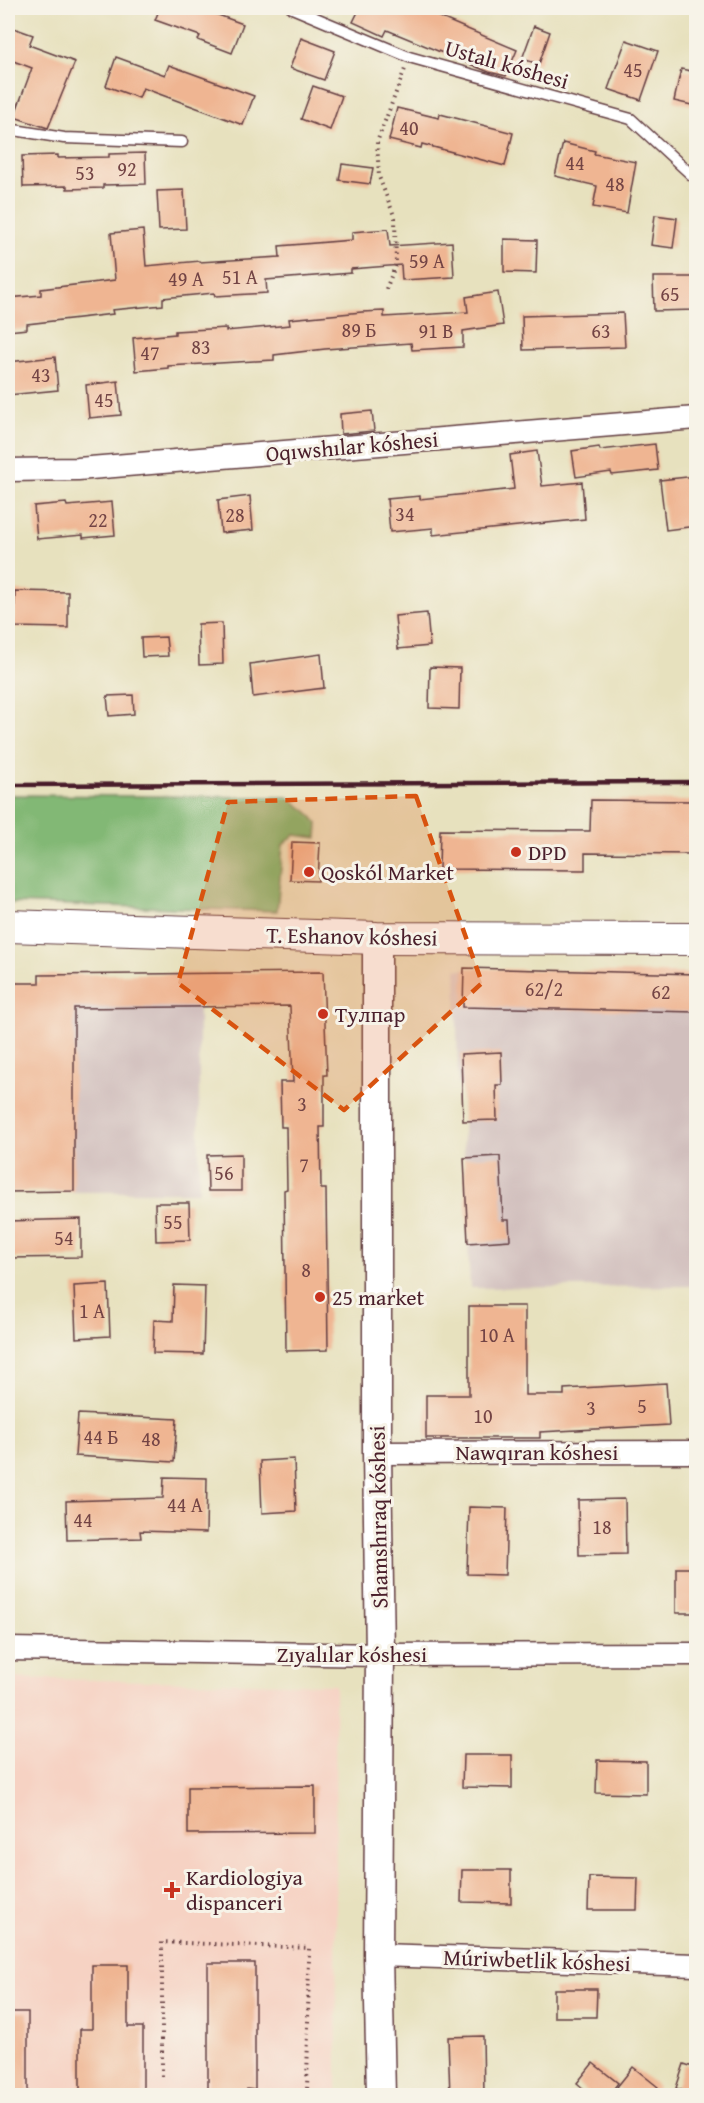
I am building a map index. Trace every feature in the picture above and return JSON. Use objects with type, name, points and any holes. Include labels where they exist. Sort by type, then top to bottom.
[{"type":"main road","name":"T. Eshanov kóshesi","points":[[8,926],[377,938],[696,939]]},
{"type":"street","name":"Oqıwshılar kóshesi","points":[[8,470],[78,469],[696,418]]},
{"type":"street","name":"Shamshıraq kóshesi","points":[[377,938],[377,1453],[380,1655],[378,1955],[381,2096]]},
{"type":"street","name":"Nawqıran kóshesi","points":[[377,1453],[696,1452]]},
{"type":"street","name":"Zıyalılar kóshesi","points":[[8,1649],[380,1655],[696,1654]]},
{"type":"street","name":"Múriwbetlik kóshesi","points":[[378,1955],[696,1965]]},
{"type":"lane","name":"Ustalı kóshesi","points":[[292,8],[409,57],[631,119],[696,179]]},
{"type":"lane","points":[[8,129],[64,138],[182,141]]},
{"type":"path","points":[[386,289],[396,264],[395,218],[379,177],[377,142],[409,57]]},
{"type":"path","points":[[162,2076],[162,1942],[309,1948],[307,2096]]},
{"type":"highlighted area","points":[[416,796],[482,983],[344,1110],[178,983],[228,802]]},
{"type":"shaded area","points":[[456,969],[696,974],[696,1286],[470,1288],[468,1243],[510,1240],[509,1220],[503,1220],[499,1156],[464,1158],[462,1086],[458,1085]]},
{"type":"shaded area","points":[[39,975],[199,1007],[199,1192],[40,1192]]},
{"type":"shaded area","name":"Kardiologiya dispanceri","points":[[8,1678],[335,1685],[337,2095],[8,2096]]},
{"type":"green space","points":[[8,795],[288,797],[309,813],[318,824],[317,838],[295,835],[283,845],[277,911],[8,903]]},
{"type":"building","points":[[160,8],[199,8],[243,24],[232,53],[198,40],[200,36],[155,20]]},
{"type":"building","points":[[360,8],[418,8],[517,50],[506,76],[489,72],[387,30],[384,36],[353,22]]},
{"type":"building","points":[[8,26],[33,35],[29,45],[75,62],[48,128],[14,117],[32,68],[8,59]]},
{"type":"building","points":[[534,26],[550,32],[539,64],[522,59]]},
{"type":"building","points":[[301,38],[335,51],[324,80],[290,68]]},
{"type":"building","points":[[626,40],[658,51],[641,100],[608,89]]},
{"type":"building","points":[[116,57],[165,75],[169,65],[254,96],[243,125],[143,88],[139,98],[106,86]]},
{"type":"building","points":[[681,69],[696,72],[696,106],[674,101]]},
{"type":"building","points":[[313,86],[342,96],[330,130],[301,119]]},
{"type":"building","points":[[397,108],[439,118],[440,114],[513,133],[505,166],[422,144],[421,148],[389,140]]},
{"type":"building","points":[[563,143],[595,151],[594,154],[636,162],[627,213],[593,207],[597,186],[555,176]]},
{"type":"building","points":[[145,153],[146,184],[67,189],[67,186],[23,187],[22,156],[109,157],[109,154]]},
{"type":"building","points":[[342,164],[373,168],[370,184],[339,180]]},
{"type":"building","points":[[184,190],[186,229],[159,230],[157,191]]},
{"type":"building","points":[[655,215],[677,218],[673,248],[651,245]]},
{"type":"building","points":[[388,229],[390,246],[452,242],[454,277],[402,280],[401,265],[351,269],[351,273],[266,280],[267,293],[215,296],[214,293],[163,298],[163,305],[112,310],[113,314],[27,324],[27,329],[8,331],[8,298],[41,295],[41,289],[115,280],[111,233],[143,230],[146,266],[280,257],[279,246],[352,240],[352,232]]},
{"type":"building","points":[[504,239],[537,240],[536,273],[504,272]]},
{"type":"building","points":[[653,277],[696,277],[696,310],[654,311]]},
{"type":"building","points":[[498,292],[503,325],[463,331],[463,347],[412,350],[411,343],[325,349],[274,355],[274,360],[168,366],[168,368],[136,371],[133,338],[175,334],[175,331],[226,328],[226,331],[290,325],[289,319],[362,312],[384,311],[384,317],[468,312],[466,297]]},
{"type":"building","points":[[623,313],[625,347],[523,350],[522,316]]},
{"type":"building","points":[[55,357],[58,390],[8,395],[8,362]]},
{"type":"building","points":[[118,381],[121,415],[89,418],[86,385]]},
{"type":"building","points":[[372,411],[374,431],[341,434],[340,414]]},
{"type":"building","points":[[655,444],[658,470],[612,475],[611,472],[576,477],[572,451]]},
{"type":"building","points":[[537,451],[542,486],[582,482],[585,519],[433,535],[433,528],[390,532],[387,499],[420,496],[420,499],[514,489],[510,455]]},
{"type":"building","points":[[696,476],[696,526],[666,530],[660,480]]},
{"type":"building","points":[[250,496],[253,530],[221,533],[218,500]]},
{"type":"building","points":[[112,502],[115,535],[37,539],[34,506]]},
{"type":"building","points":[[15,591],[68,592],[68,628],[14,627]]},
{"type":"building","points":[[427,613],[430,646],[398,649],[395,616]]},
{"type":"building","points":[[222,623],[223,664],[199,665],[198,624]]},
{"type":"building","points":[[166,637],[168,656],[142,657],[141,638]]},
{"type":"building","points":[[321,654],[324,688],[253,697],[250,664]]},
{"type":"building","points":[[430,667],[460,668],[459,709],[429,708]]},
{"type":"building","points":[[133,695],[134,714],[109,716],[107,696]]},
{"type":"building","points":[[591,800],[696,801],[696,854],[585,853],[585,870],[439,869],[440,830],[590,831]]},
{"type":"building","points":[[292,842],[320,843],[318,881],[290,880]]},
{"type":"building","points":[[464,968],[696,974],[696,1012],[463,1007]]},
{"type":"building","points":[[323,972],[327,1075],[324,1075],[324,1127],[320,1127],[321,1189],[326,1189],[328,1350],[286,1351],[284,1190],[287,1189],[286,1127],[281,1127],[280,1082],[293,1082],[290,1006],[74,1008],[74,1191],[8,1192],[8,983],[39,983],[39,975]]},
{"type":"building","points":[[501,1052],[502,1085],[496,1085],[497,1120],[463,1121],[461,1054]]},
{"type":"building","points":[[241,1154],[241,1191],[208,1191],[207,1155]]},
{"type":"building","points":[[500,1156],[503,1220],[509,1220],[510,1240],[468,1243],[464,1158]]},
{"type":"building","points":[[155,1203],[189,1203],[190,1240],[156,1241]]},
{"type":"building","points":[[81,1219],[81,1257],[8,1258],[8,1221]]},
{"type":"building","points":[[108,1284],[110,1336],[76,1338],[74,1286]]},
{"type":"building","points":[[174,1285],[205,1286],[203,1354],[153,1353],[154,1320],[173,1321]]},
{"type":"building","points":[[469,1306],[525,1306],[525,1395],[564,1395],[564,1389],[666,1383],[669,1425],[540,1432],[540,1438],[426,1438],[426,1395],[469,1395]]},
{"type":"building","points":[[78,1414],[177,1419],[174,1462],[75,1456]]},
{"type":"building","points":[[294,1459],[296,1511],[262,1513],[260,1461]]},
{"type":"building","points":[[164,1477],[207,1478],[206,1533],[140,1531],[141,1538],[67,1540],[66,1501],[163,1498]]},
{"type":"building","points":[[625,1499],[626,1554],[579,1555],[578,1500]]},
{"type":"building","points":[[469,1507],[507,1508],[505,1575],[467,1574]]},
{"type":"building","points":[[676,1568],[696,1568],[696,1613],[676,1613]]},
{"type":"building","points":[[463,1755],[512,1755],[512,1788],[462,1787]]},
{"type":"building","points":[[597,1760],[646,1761],[646,1794],[596,1793]]},
{"type":"building","points":[[315,1786],[315,1833],[188,1834],[188,1787]]},
{"type":"building","points":[[462,1870],[511,1870],[511,1903],[461,1902]]},
{"type":"building","points":[[589,1877],[638,1878],[637,1910],[588,1910]]},
{"type":"building","points":[[208,1963],[255,1963],[255,2090],[247,2089],[247,2096],[208,2096]]},
{"type":"building","points":[[92,1965],[128,1965],[128,2027],[143,2027],[143,2096],[80,2096],[80,2029],[92,2029]]},
{"type":"building","points":[[554,1989],[597,1989],[596,2017],[554,2017]]},
{"type":"building","points":[[8,2012],[28,2012],[28,2096],[8,2096]]},
{"type":"building","points":[[483,2036],[484,2096],[450,2096],[448,2037]]},
{"type":"building","points":[[593,2063],[618,2083],[608,2096],[592,2096],[577,2083]]},
{"type":"building","points":[[684,2064],[696,2068],[696,2096],[676,2088]]},
{"type":"building","points":[[633,2067],[658,2087],[651,2096],[627,2096],[617,2087]]},
{"type":"railway","points":[[8,785],[696,782]]},
{"type":"place","name":"DPD","points":[[516,852]]},
{"type":"place","name":"Qoskól Market","points":[[309,872]]},
{"type":"place","name":"Тулпар","points":[[323,1014]]},
{"type":"place","name":"25 market","points":[[320,1297]]},
{"type":"place","name":"Kardiologiya dispanceri","points":[[172,1890]]}]
